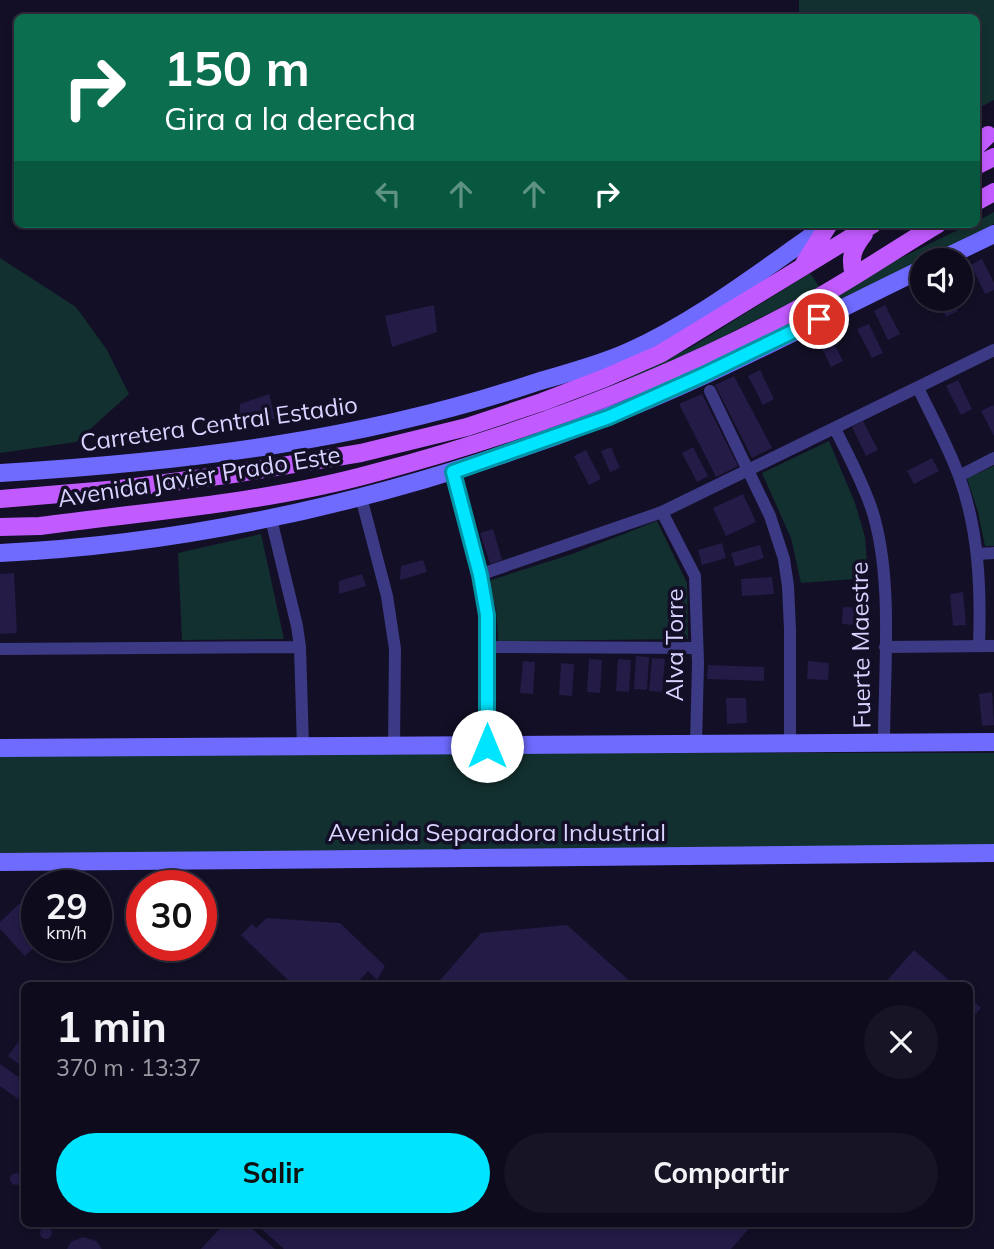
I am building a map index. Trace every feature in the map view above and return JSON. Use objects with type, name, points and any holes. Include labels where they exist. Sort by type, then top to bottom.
[{"type":"main road","name":"Carretera Central Estadio","points":[[0,473],[71,469],[259,448],[337,436],[420,417],[515,390],[625,353],[672,330],[823,228]]},
{"type":"main road","points":[[800,270],[826,228]]},
{"type":"main road","name":"Avenida Javier Prado Este","points":[[0,499],[120,489],[233,474],[361,453],[467,426],[605,379],[660,354],[867,228]]},
{"type":"main road","points":[[854,275],[850,262],[852,252],[870,228]]},
{"type":"main road","name":"Avenida Javier Prado Este","points":[[0,527],[40,526],[282,494],[373,474],[549,419],[640,384],[812,301],[932,228]]},
{"type":"main road","points":[[965,248],[994,234]]},
{"type":"main road","points":[[0,553],[167,538],[271,519],[453,472],[609,417],[701,376],[910,274]]},
{"type":"main road","points":[[0,748],[994,743]]},
{"type":"main road","name":"Avenida Separadora Industrial","points":[[0,862],[994,853]]},
{"type":"street","points":[[480,575],[662,512],[994,350]]},
{"type":"street","points":[[918,388],[959,476],[969,510],[977,554],[981,600],[979,646]]},
{"type":"street","points":[[710,391],[770,516],[784,559],[790,629],[790,743]]},
{"type":"street","name":"Fuerte Maestre","points":[[835,429],[872,509],[883,579],[886,647],[884,743]]},
{"type":"street","points":[[959,476],[994,458]]},
{"type":"street","points":[[453,472],[480,575],[487,615],[487,746]]},
{"type":"street","points":[[361,497],[387,596],[393,636],[394,747]]},
{"type":"street","name":"Alva Torre","points":[[662,512],[694,571],[697,601],[696,744]]},
{"type":"street","points":[[271,519],[300,646],[303,747]]},
{"type":"street","points":[[977,554],[994,553]]},
{"type":"street","points":[[0,649],[300,646]]},
{"type":"street","points":[[886,647],[994,646]]},
{"type":"street","points":[[488,647],[697,648]]},
{"type":"green space","points":[[799,0],[994,0],[994,100],[980,107],[980,14],[799,14]]},
{"type":"green space","points":[[994,212],[994,224],[945,248],[921,248],[962,228],[980,228],[980,219]]},
{"type":"green space","points":[[910,254],[910,265],[755,341],[787,314]]},
{"type":"green space","points":[[0,258],[76,307],[107,350],[129,394],[76,442],[0,453]]},
{"type":"green space","points":[[810,273],[820,288],[690,353],[629,380],[627,375],[690,348]]},
{"type":"green space","points":[[829,441],[855,503],[865,537],[868,578],[801,583],[791,538],[762,473]]},
{"type":"green space","points":[[994,466],[994,546],[985,546],[967,478]]},
{"type":"green space","points":[[657,521],[687,583],[688,639],[498,641],[496,609],[488,581],[572,554]]},
{"type":"green space","points":[[261,534],[284,639],[182,640],[178,553]]},
{"type":"green space","points":[[994,753],[994,853],[0,856],[0,754]]},
{"type":"building","points":[[982,259],[994,283],[994,290],[985,294],[973,264]]},
{"type":"building","points":[[434,305],[437,332],[392,347],[385,316]]},
{"type":"building","points":[[885,305],[900,334],[888,340],[874,311]]},
{"type":"building","points":[[943,311],[958,311],[946,317]]},
{"type":"building","points":[[869,324],[883,353],[872,358],[857,329]]},
{"type":"building","points":[[828,332],[843,361],[831,367],[817,338]]},
{"type":"building","points":[[760,370],[774,399],[763,405],[748,376]]},
{"type":"building","points":[[734,376],[772,448],[752,458],[715,385]]},
{"type":"building","points":[[958,380],[972,409],[961,415],[946,386]]},
{"type":"building","points":[[269,394],[275,419],[239,420],[240,404]]},
{"type":"building","points":[[702,394],[738,466],[716,477],[679,404]]},
{"type":"building","points":[[993,405],[994,407],[994,436],[981,411]]},
{"type":"building","points":[[863,421],[878,450],[866,456],[852,427]]},
{"type":"building","points":[[611,447],[620,468],[610,472],[601,451]]},
{"type":"building","points":[[693,447],[708,476],[697,482],[682,453]]},
{"type":"building","points":[[586,450],[601,479],[589,485],[574,456]]},
{"type":"building","points":[[932,458],[939,471],[914,484],[907,471]]},
{"type":"building","points":[[743,494],[756,522],[726,536],[713,508]]},
{"type":"building","points":[[493,529],[502,560],[490,564],[480,533]]},
{"type":"building","points":[[722,543],[726,558],[702,565],[698,550]]},
{"type":"building","points":[[760,545],[764,558],[735,567],[731,553]]},
{"type":"building","points":[[423,560],[427,572],[400,580],[401,566]]},
{"type":"building","points":[[14,573],[17,633],[0,634],[0,574]]},
{"type":"building","points":[[362,574],[366,586],[339,594],[339,581]]},
{"type":"building","points":[[772,577],[774,594],[742,596],[741,579]]},
{"type":"building","points":[[963,592],[966,625],[953,626],[950,594]]},
{"type":"building","points":[[843,607],[865,608],[864,626],[842,624]]},
{"type":"building","points":[[636,656],[649,657],[647,690],[634,689]]},
{"type":"building","points":[[652,658],[665,659],[662,692],[649,691]]},
{"type":"building","points":[[589,659],[602,660],[600,693],[587,692]]},
{"type":"building","points":[[618,659],[631,660],[629,692],[616,691]]},
{"type":"building","points":[[523,661],[535,662],[533,694],[520,693]]},
{"type":"building","points":[[808,661],[829,663],[828,680],[807,679]]},
{"type":"building","points":[[561,663],[574,664],[572,696],[559,695]]},
{"type":"building","points":[[708,665],[764,667],[764,681],[707,679]]},
{"type":"building","points":[[992,692],[994,725],[982,726],[979,694]]},
{"type":"building","points":[[726,698],[746,698],[747,723],[727,724]]},
{"type":"building","points":[[20,903],[21,952],[0,929],[0,922]]},
{"type":"building","points":[[267,918],[340,923],[385,966],[377,980],[368,971],[358,982],[288,982],[241,935],[252,924],[256,928]]},
{"type":"building","points":[[567,925],[631,982],[439,982],[481,933]]},
{"type":"building","points":[[914,950],[951,982],[886,982]]},
{"type":"building","points":[[973,1001],[981,1008],[973,1017]]},
{"type":"building","points":[[19,1041],[21,1043],[21,1066],[8,1056]]},
{"type":"building","points":[[0,1064],[21,1079],[21,1094],[18,1099],[0,1086]]},
{"type":"building","points":[[11,1174],[21,1174],[21,1184],[11,1184]]},
{"type":"building","points":[[221,1227],[250,1227],[275,1249],[201,1249]]},
{"type":"building","points":[[259,1227],[750,1227],[731,1249],[284,1249]]},
{"type":"building","points":[[41,1228],[51,1228],[51,1238],[41,1238]]},
{"type":"building","points":[[83,1237],[96,1241],[102,1249],[67,1249],[71,1242]]},
{"type":"route","points":[[487,746],[487,615],[480,575],[453,472],[609,417],[819,319]]}]
